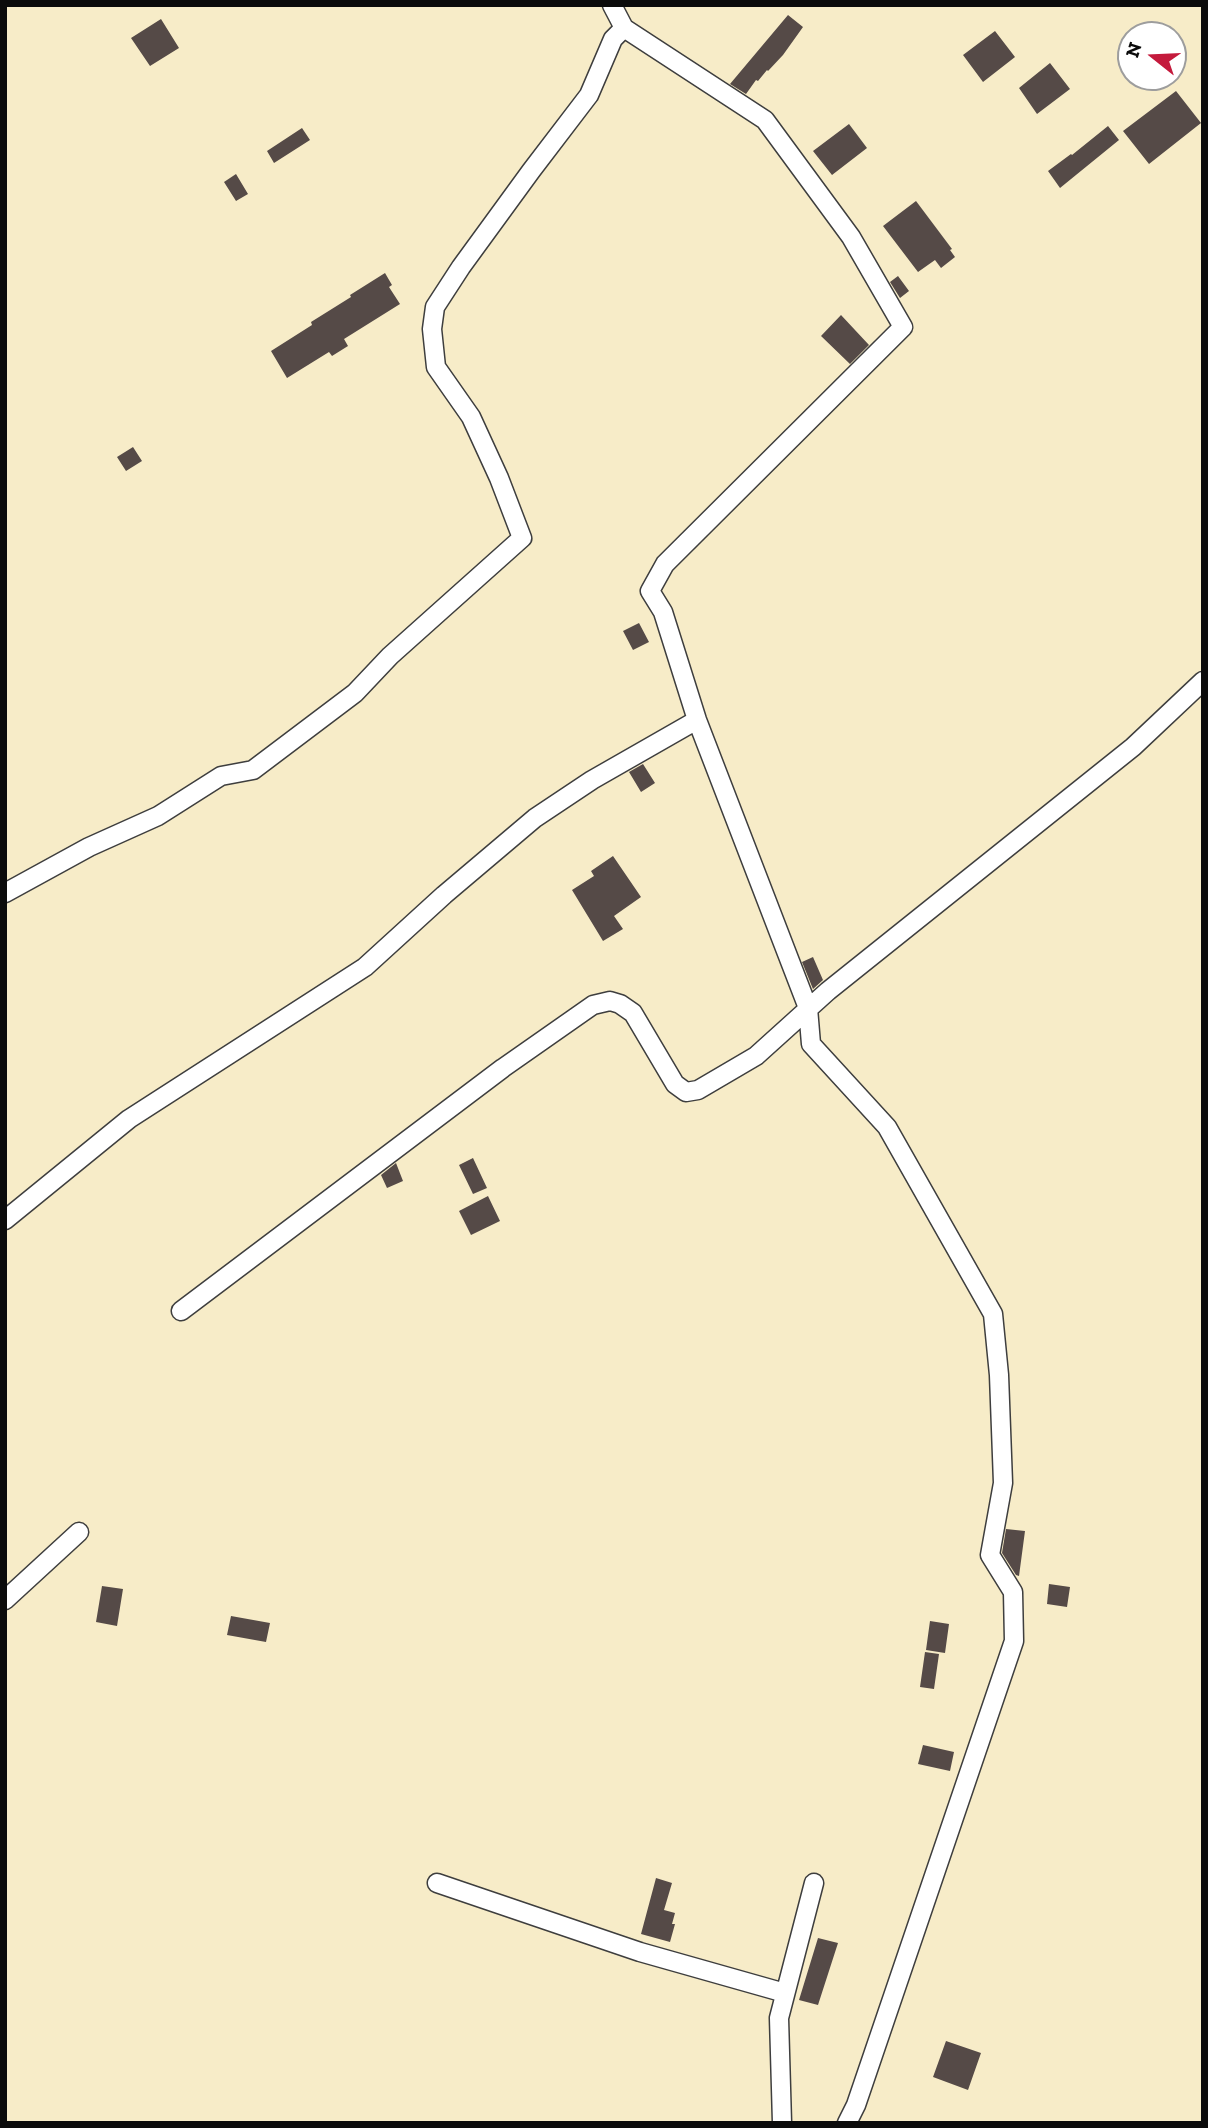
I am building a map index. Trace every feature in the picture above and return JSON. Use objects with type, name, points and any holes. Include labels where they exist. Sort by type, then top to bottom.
[{"type":"street","points":[[612,5],[624,28],[765,120],[851,237],[903,327],[665,564],[650,591],[663,612],[697,720],[808,1008],[811,1044],[887,1127],[993,1314],[1003,1483],[990,1555],[1013,1592],[1014,1641],[860,2092],[847,2123]]},
{"type":"street","points":[[5,893],[89,847],[158,816],[221,776],[253,770],[355,694],[390,656],[522,538],[499,478],[471,417],[436,367],[432,329],[435,307],[515,192],[589,95],[613,39],[624,28]]},
{"type":"street","points":[[181,1311],[503,1068],[593,1005],[610,1001],[633,1013],[675,1084],[687,1092],[698,1090],[756,1056],[808,1008],[1133,747],[1203,681]]},
{"type":"street","points":[[5,1220],[129,1119],[365,967],[535,818],[592,780],[697,720]]},
{"type":"street","points":[[5,1600],[79,1532]]},
{"type":"street","points":[[438,1883],[640,1952],[785,1993]]},
{"type":"street","points":[[782,2123],[779,2018],[814,1883]]},
{"type":"shaded area","points":[[5,5],[1203,5],[1203,2123],[5,2123]]},
{"type":"building","points":[[788,15],[803,27],[783,55],[756,80],[746,94],[730,84]]},
{"type":"building","points":[[161,19],[179,48],[150,66],[131,38]]},
{"type":"building","points":[[995,31],[1015,57],[983,82],[963,55]]},
{"type":"building","points":[[1050,63],[1070,89],[1037,114],[1019,88]]},
{"type":"building","points":[[1176,91],[1201,123],[1149,164],[1123,131]]},
{"type":"building","points":[[849,124],[867,148],[832,175],[813,151]]},
{"type":"building","points":[[1108,126],[1119,140],[1060,188],[1048,171]]},
{"type":"building","points":[[302,128],[310,140],[274,163],[267,151]]},
{"type":"building","points":[[236,174],[248,194],[236,201],[224,182]]},
{"type":"building","points":[[916,201],[952,249],[950,250],[955,257],[941,268],[935,260],[918,272],[883,226]]},
{"type":"building","points":[[385,273],[392,285],[389,287],[400,304],[344,339],[348,346],[332,356],[329,352],[287,378],[271,351]]},
{"type":"building","points":[[898,276],[909,291],[900,298],[890,282]]},
{"type":"building","points":[[841,315],[869,345],[850,364],[821,336]]},
{"type":"building","points":[[133,447],[142,461],[126,471],[117,457]]},
{"type":"building","points":[[639,623],[649,642],[633,650],[623,631]]},
{"type":"building","points":[[643,764],[655,783],[641,792],[629,772]]},
{"type":"building","points":[[613,856],[641,897],[614,916],[623,929],[603,941],[572,890],[594,876],[591,871]]},
{"type":"building","points":[[813,957],[823,980],[813,989],[802,962]]},
{"type":"building","points":[[473,1158],[487,1188],[473,1194],[459,1165]]},
{"type":"building","points":[[396,1163],[403,1181],[387,1188],[381,1175]]},
{"type":"building","points":[[488,1196],[500,1221],[471,1235],[459,1211]]},
{"type":"building","points":[[1006,1529],[1025,1531],[1019,1576],[1002,1553]]},
{"type":"building","points":[[1049,1584],[1070,1587],[1067,1607],[1047,1604]]},
{"type":"building","points":[[102,1586],[123,1589],[117,1626],[96,1622]]},
{"type":"building","points":[[231,1616],[270,1623],[266,1642],[227,1635]]},
{"type":"building","points":[[930,1621],[949,1624],[945,1653],[926,1650]]},
{"type":"building","points":[[925,1652],[939,1654],[934,1689],[920,1687]]},
{"type":"building","points":[[923,1745],[954,1752],[950,1771],[918,1764]]},
{"type":"building","points":[[656,1878],[672,1883],[664,1910],[675,1913],[670,1942],[641,1934]]},
{"type":"building","points":[[818,1938],[838,1943],[818,2005],[799,2000]]},
{"type":"building","points":[[946,2041],[981,2053],[968,2090],[933,2077]]}]
